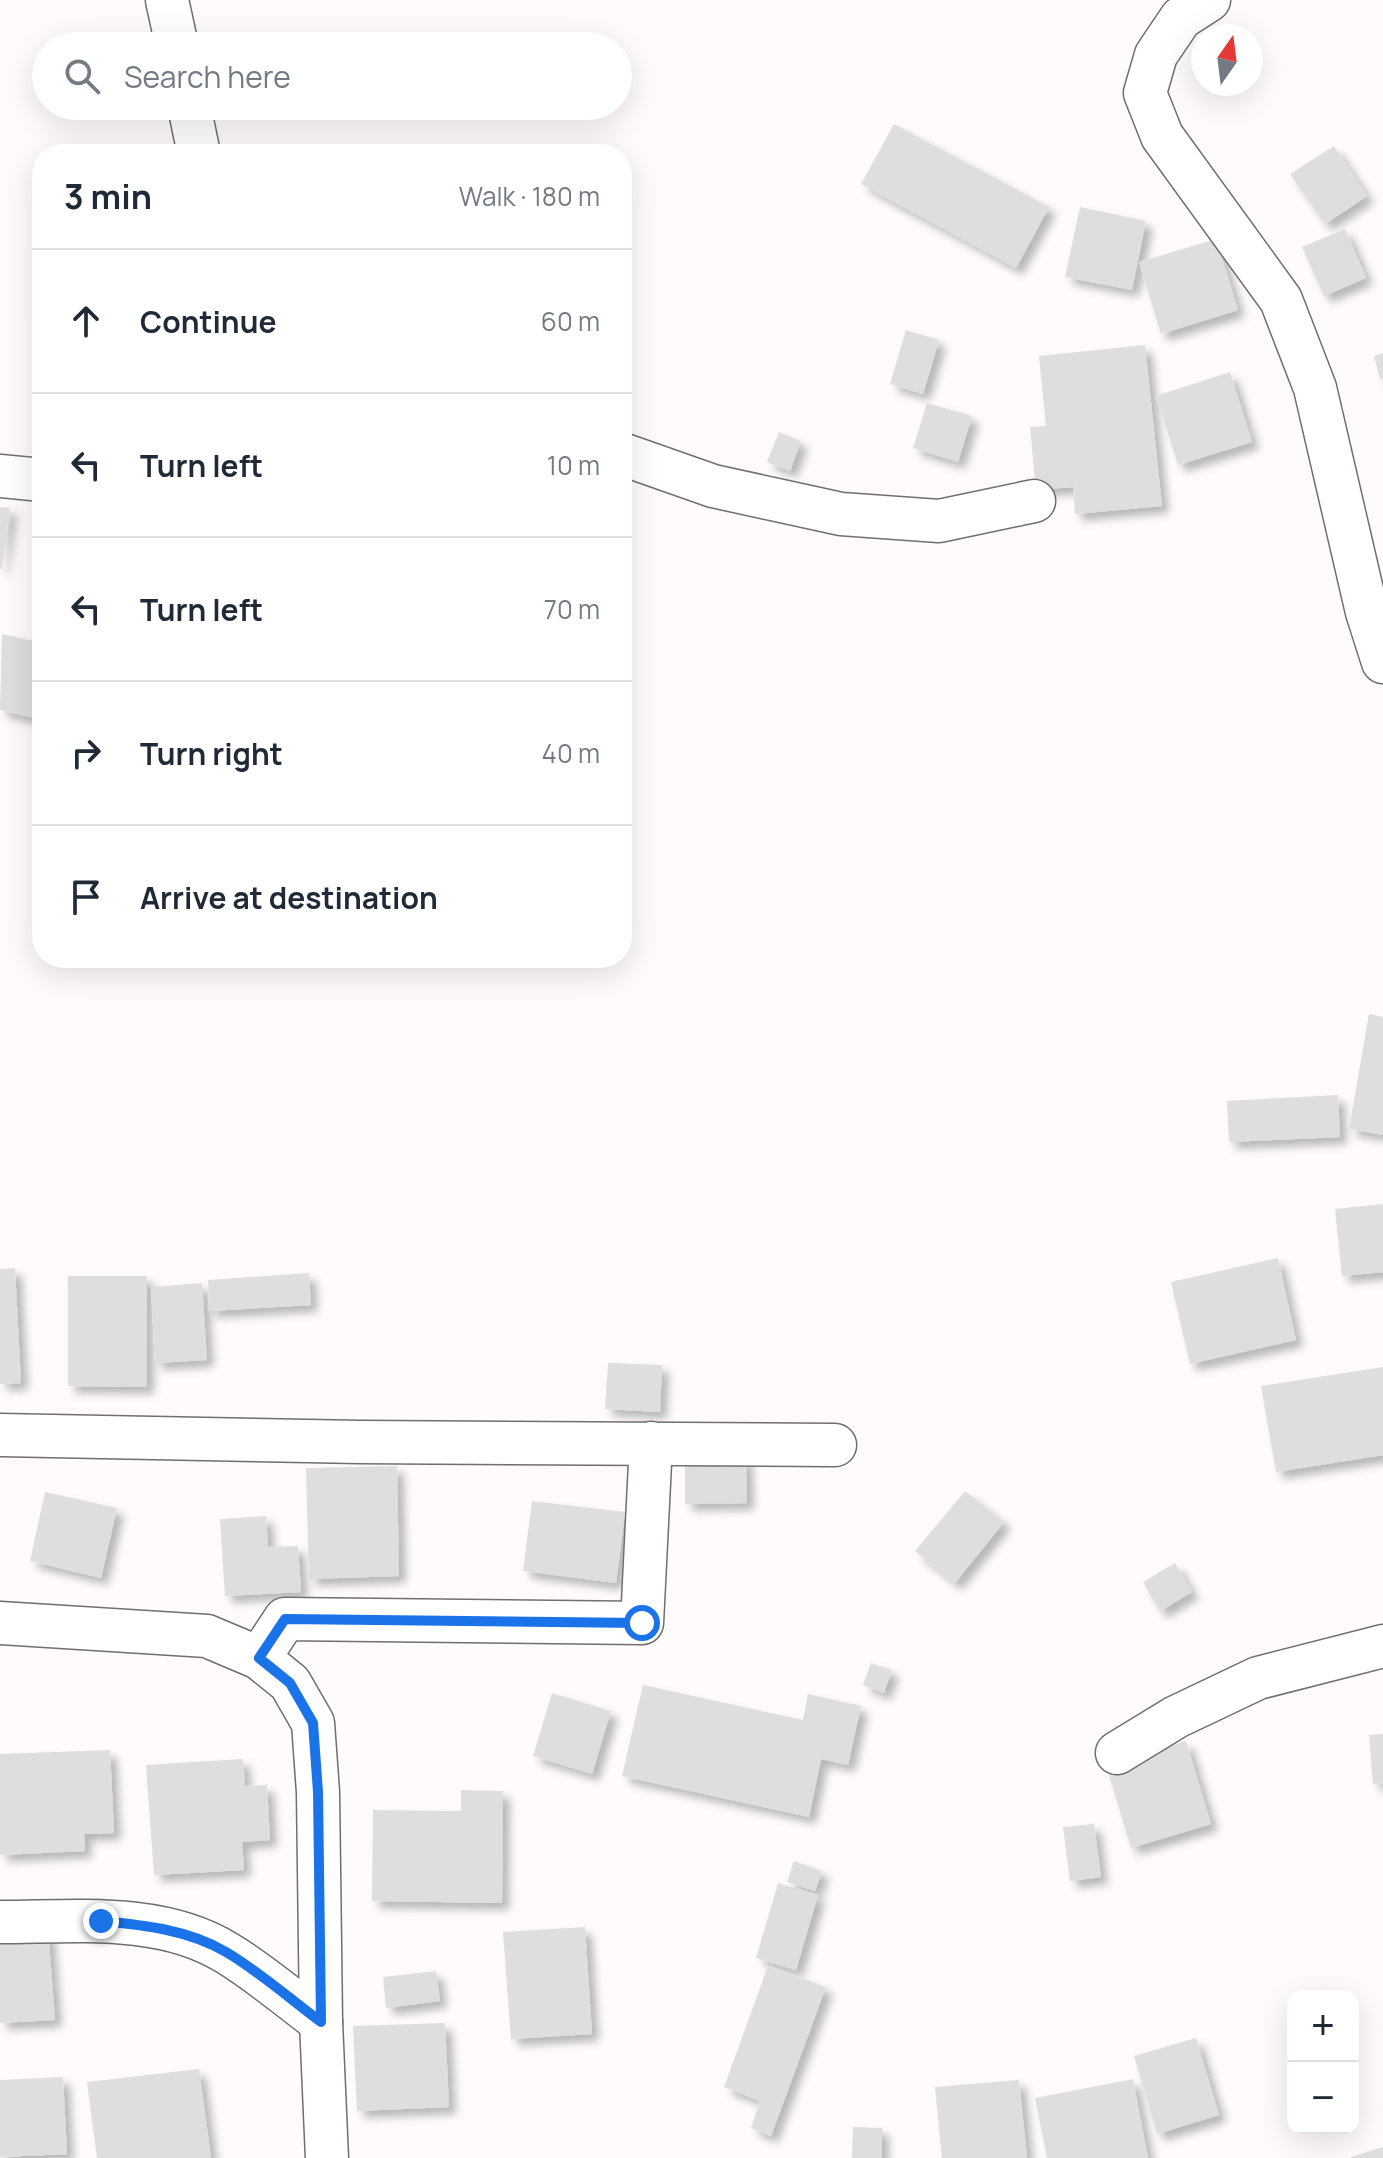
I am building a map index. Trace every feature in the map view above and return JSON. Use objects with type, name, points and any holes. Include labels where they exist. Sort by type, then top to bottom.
[{"type":"street","points":[[167,0],[174,32]]},
{"type":"street","points":[[1209,0],[1181,18],[1156,55],[1145,93],[1162,136],[1281,300],[1315,388],[1367,612],[1383,662]]},
{"type":"street","points":[[192,120],[197,144]]},
{"type":"street","points":[[632,458],[713,486],[841,514],[939,521],[1034,501]]},
{"type":"street","points":[[0,476],[32,479]]},
{"type":"street","points":[[0,1435],[360,1442],[835,1445]]},
{"type":"street","points":[[259,1658],[285,1619],[642,1623],[651,1443]]},
{"type":"street","points":[[0,1623],[207,1636],[259,1658],[290,1683],[313,1723],[318,1792],[321,2022],[327,2158]]},
{"type":"street","points":[[1117,1753],[1176,1717],[1258,1678],[1383,1646]]},
{"type":"street","points":[[0,1922],[101,1921],[183,1934],[226,1952],[321,2022]]},
{"type":"building","points":[[894,124],[1049,207],[1016,268],[861,184]]},
{"type":"building","points":[[1334,146],[1367,196],[1325,224],[1290,174]]},
{"type":"building","points":[[1080,207],[1146,221],[1132,290],[1065,277]]},
{"type":"building","points":[[1345,229],[1366,278],[1324,296],[1302,247]]},
{"type":"building","points":[[1216,239],[1238,310],[1161,334],[1139,262]]},
{"type":"building","points":[[906,330],[939,340],[923,394],[890,384]]},
{"type":"building","points":[[1145,345],[1162,506],[1075,514],[1073,487],[1036,490],[1030,427],[1046,426],[1039,356]]},
{"type":"building","points":[[1383,353],[1383,378],[1380,379],[1374,356]]},
{"type":"building","points":[[1230,372],[1252,442],[1178,465],[1156,396]]},
{"type":"building","points":[[927,403],[972,416],[958,462],[913,448]]},
{"type":"building","points":[[779,432],[801,441],[790,471],[767,462]]},
{"type":"building","points":[[0,507],[10,508],[2,569],[0,569]]},
{"type":"building","points":[[2,634],[32,641],[32,718],[0,710]]},
{"type":"building","points":[[1369,1014],[1383,1017],[1383,1135],[1349,1129]]},
{"type":"building","points":[[1338,1095],[1340,1137],[1229,1142],[1227,1101]]},
{"type":"building","points":[[1383,1204],[1383,1272],[1342,1276],[1335,1209]]},
{"type":"building","points":[[1278,1258],[1296,1340],[1190,1364],[1171,1282]]},
{"type":"building","points":[[15,1268],[21,1383],[0,1384],[0,1269]]},
{"type":"building","points":[[309,1273],[311,1305],[209,1311],[208,1280]]},
{"type":"building","points":[[68,1276],[147,1276],[147,1387],[68,1386]]},
{"type":"building","points":[[202,1283],[207,1360],[155,1363],[151,1287]]},
{"type":"building","points":[[608,1363],[662,1365],[660,1412],[605,1409]]},
{"type":"building","points":[[1383,1367],[1383,1455],[1276,1472],[1261,1386]]},
{"type":"building","points":[[685,1457],[746,1457],[747,1503],[685,1504]]},
{"type":"building","points":[[397,1466],[399,1576],[309,1579],[306,1468]]},
{"type":"building","points":[[965,1491],[1004,1522],[955,1583],[915,1551]]},
{"type":"building","points":[[45,1492],[117,1508],[101,1578],[30,1561]]},
{"type":"building","points":[[532,1501],[625,1512],[616,1583],[523,1571]]},
{"type":"building","points":[[266,1516],[268,1547],[298,1546],[301,1592],[225,1596],[220,1519]]},
{"type":"building","points":[[1175,1563],[1192,1592],[1160,1611],[1143,1582]]},
{"type":"building","points":[[871,1663],[892,1670],[884,1693],[863,1685]]},
{"type":"building","points":[[643,1685],[803,1720],[808,1694],[861,1706],[848,1765],[821,1759],[809,1817],[622,1776]]},
{"type":"building","points":[[552,1693],[611,1711],[592,1774],[533,1756]]},
{"type":"building","points":[[1383,1734],[1383,1783],[1373,1784],[1369,1735]]},
{"type":"building","points":[[1186,1741],[1211,1824],[1131,1848],[1106,1765]]},
{"type":"building","points":[[110,1750],[114,1833],[84,1834],[85,1851],[0,1855],[0,1754]]},
{"type":"building","points":[[243,1759],[245,1786],[267,1785],[270,1840],[242,1842],[244,1870],[154,1875],[146,1765]]},
{"type":"building","points":[[461,1790],[503,1791],[502,1903],[372,1901],[373,1810],[461,1811]]},
{"type":"building","points":[[1094,1824],[1101,1877],[1070,1881],[1063,1827]]},
{"type":"building","points":[[794,1861],[822,1871],[815,1891],[787,1882]]},
{"type":"building","points":[[778,1883],[818,1895],[796,1970],[756,1958]]},
{"type":"building","points":[[585,1927],[592,2034],[511,2039],[503,1932]]},
{"type":"building","points":[[48,1929],[55,2020],[0,2023],[0,1933]]},
{"type":"building","points":[[768,1966],[826,1987],[771,2136],[751,2128],[760,2101],[724,2087]]},
{"type":"building","points":[[436,1971],[440,2001],[386,2008],[383,1977]]},
{"type":"building","points":[[445,2023],[449,2107],[357,2111],[353,2026]]},
{"type":"building","points":[[1196,2038],[1219,2115],[1157,2134],[1134,2056]]},
{"type":"building","points":[[199,2069],[211,2158],[97,2158],[87,2082]]},
{"type":"building","points":[[63,2077],[67,2154],[0,2157],[0,2080]]},
{"type":"building","points":[[1133,2079],[1148,2158],[1047,2158],[1035,2098]]},
{"type":"building","points":[[1019,2080],[1027,2158],[942,2158],[935,2087]]},
{"type":"building","points":[[853,2127],[882,2128],[882,2158],[852,2158]]},
{"type":"building","points":[[1383,2147],[1383,2158],[1351,2158],[1351,2157]]},
{"type":"route","points":[[101,1921],[183,1934],[226,1952],[321,2022],[318,1792],[313,1723],[290,1683],[259,1658],[285,1619],[642,1623]]}]
